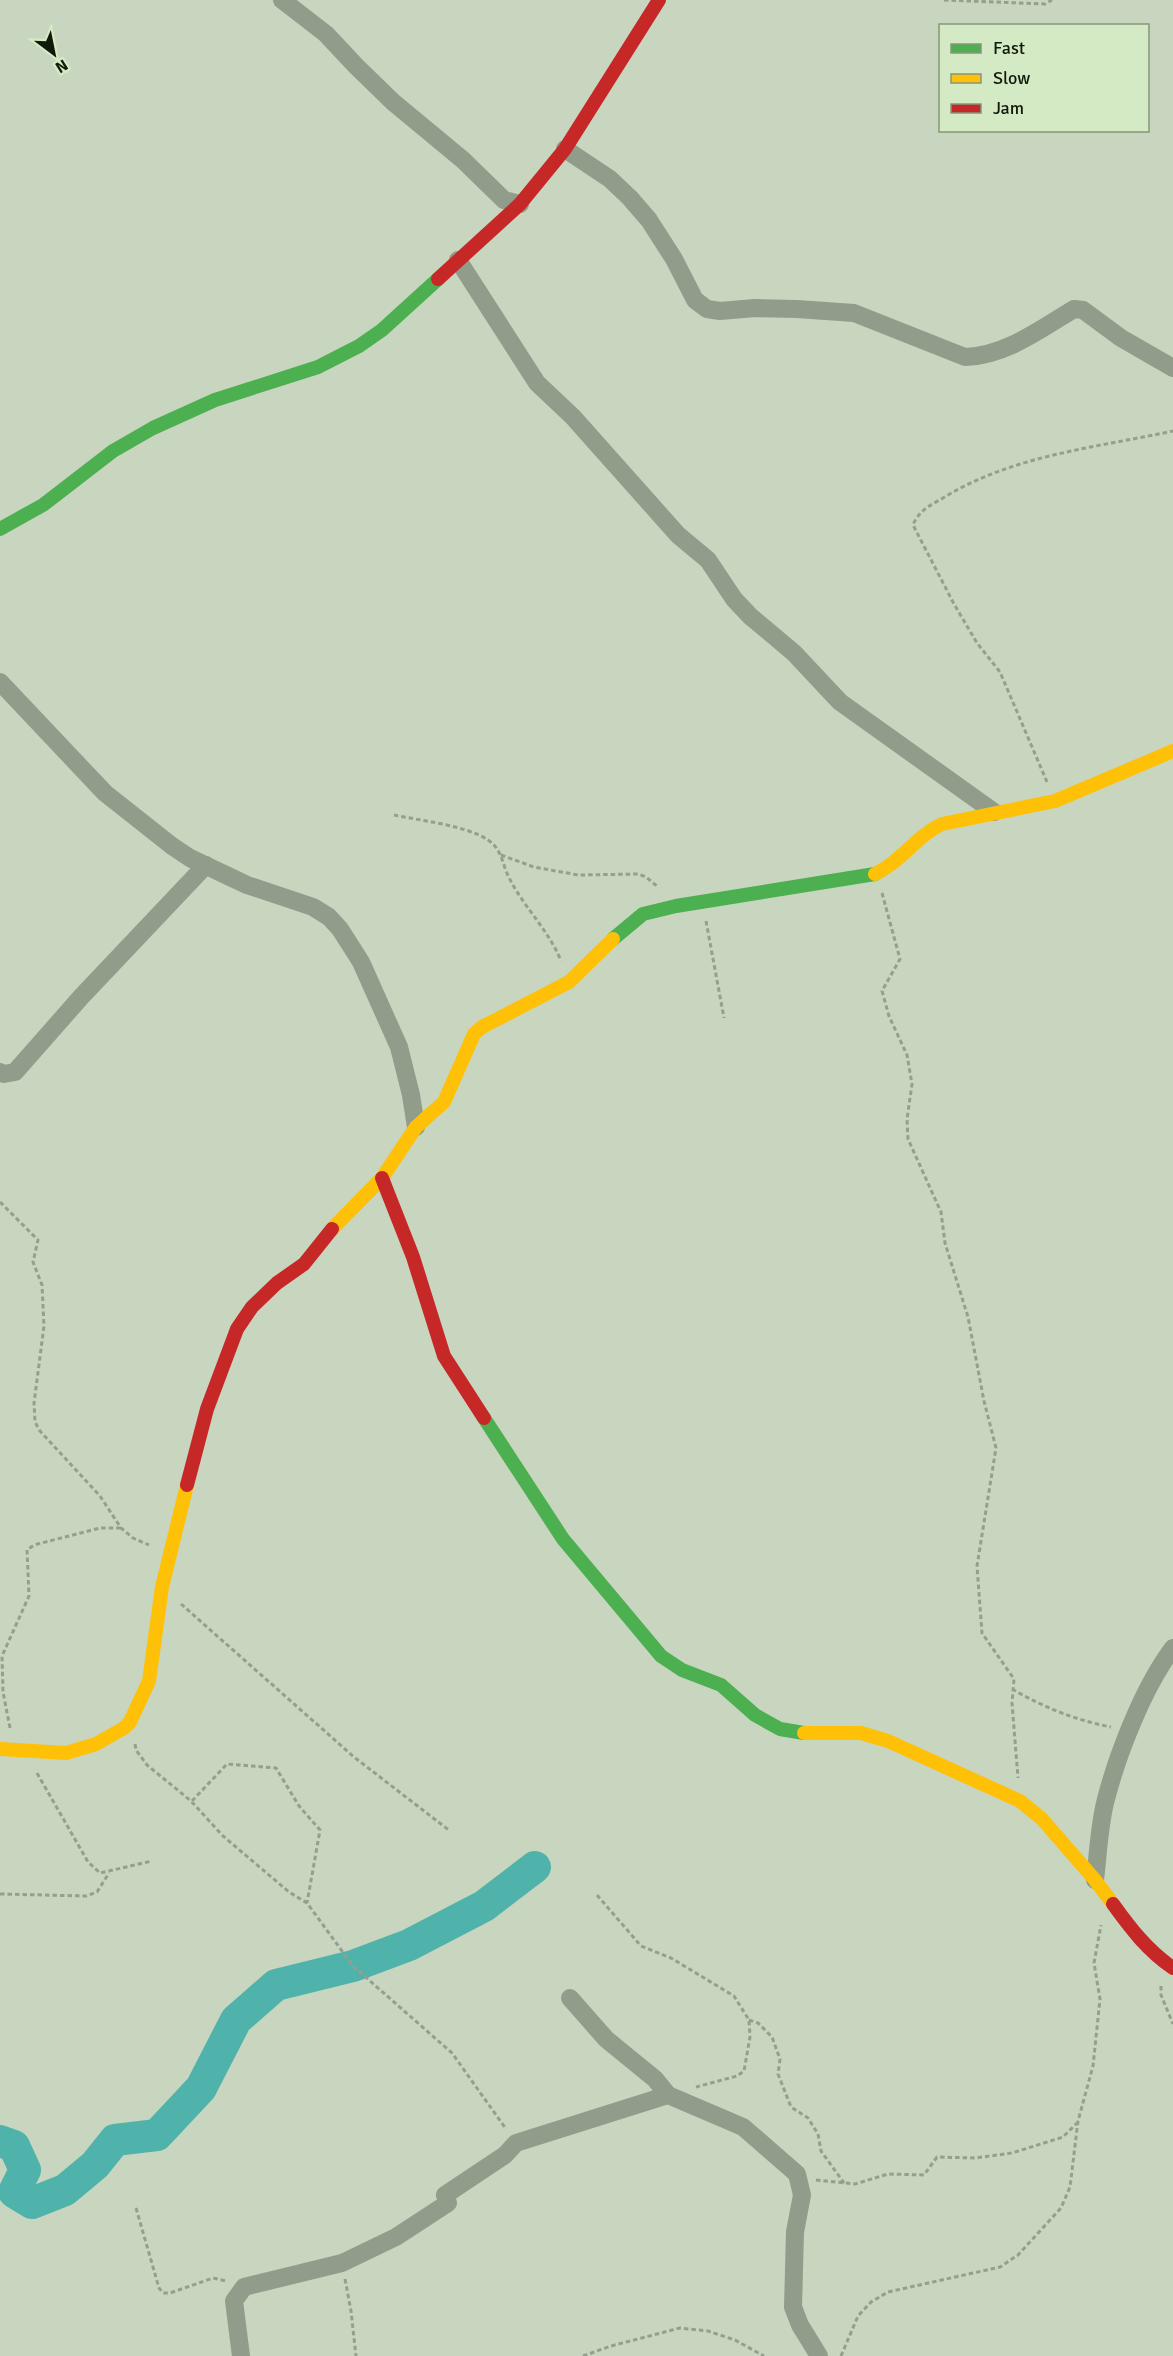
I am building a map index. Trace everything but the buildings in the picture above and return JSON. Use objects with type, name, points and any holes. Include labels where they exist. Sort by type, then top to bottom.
[{"type":"street","points":[[282,0],[326,34],[386,95],[463,160],[504,200],[520,204]]},
{"type":"street","points":[[0,530],[43,505],[113,451],[153,428],[215,400],[318,367],[358,346],[390,323],[520,204],[565,149],[659,0]]},
{"type":"street","points":[[565,149],[610,179],[650,220],[695,300],[707,309],[720,311],[755,308],[797,309],[854,313],[965,357],[977,357],[989,353],[1048,327],[1074,309],[1083,310],[1121,338],[1173,368]]},
{"type":"street","points":[[458,260],[537,383],[573,417],[678,535],[708,560],[734,599],[750,616],[794,653],[840,702],[994,812]]},
{"type":"street","points":[[0,682],[105,793],[172,846],[247,885],[313,907],[329,917],[340,929],[361,963],[399,1047],[416,1127]]},
{"type":"street","points":[[13,1750],[66,1753],[96,1744],[130,1722],[149,1681],[162,1587],[172,1540],[207,1410],[237,1329],[252,1307],[276,1284],[304,1264],[329,1232],[382,1178],[416,1127],[444,1102],[474,1034],[482,1027],[569,982],[625,927],[643,914],[676,906],[877,874],[892,864],[919,836],[937,825],[953,819],[1055,801],[1173,751]]},
{"type":"street","points":[[0,1072],[4,1074],[15,1072],[81,997],[206,865]]},
{"type":"street","points":[[382,1178],[413,1257],[444,1356],[563,1539],[661,1656],[682,1670],[722,1685],[755,1715],[780,1730],[801,1733],[861,1733],[888,1741],[1020,1801],[1042,1819],[1095,1880],[1137,1937],[1173,1968]]},
{"type":"street","points":[[1095,1880],[1105,1804],[1131,1730],[1158,1669],[1173,1648]]},
{"type":"street","points":[[570,1998],[606,2039],[655,2079],[668,2095],[743,2127],[797,2174],[802,2195],[795,2232],[794,2307],[800,2325],[819,2356]]},
{"type":"street","points":[[242,2356],[234,2301],[244,2287],[342,2263],[396,2237],[448,2203],[445,2195],[505,2155],[516,2143],[668,2095]]},
{"type":"path","points":[[944,0],[1045,4],[1052,0]]},
{"type":"path","points":[[1055,801],[1000,672],[977,643],[913,525],[922,511],[993,472],[1064,451],[1173,431]]},
{"type":"path","points":[[394,816],[470,832],[486,838],[501,854],[516,890],[553,941],[569,982]]},
{"type":"path","points":[[501,854],[534,867],[578,875],[638,874],[653,882],[676,906]]},
{"type":"path","points":[[877,874],[900,959],[882,991],[889,1016],[907,1055],[912,1084],[907,1119],[908,1139],[941,1212],[945,1243],[968,1317],[984,1401],[996,1448],[977,1566],[982,1633],[1014,1679],[1012,1689],[1020,1801]]},
{"type":"path","points":[[701,902],[712,947],[724,1018]]},
{"type":"path","points":[[0,1202],[38,1240],[33,1262],[42,1285],[44,1326],[34,1403],[36,1422],[40,1431],[100,1496],[121,1528],[133,1538],[147,1545],[157,1546],[172,1540]]},
{"type":"path","points":[[121,1528],[100,1528],[34,1545],[27,1550],[29,1596],[2,1656],[3,1692],[13,1750],[88,1862],[100,1874],[152,1861]]},
{"type":"path","points":[[162,1587],[354,1757],[450,1831]]},
{"type":"path","points":[[1012,1689],[1058,1712],[1131,1730]]},
{"type":"path","points":[[130,1722],[136,1750],[147,1765],[191,1802],[223,1836],[289,1892],[307,1903],[353,1966],[452,2053],[516,2143]]},
{"type":"path","points":[[191,1802],[227,1764],[276,1768],[299,1806],[320,1830],[307,1903]]},
{"type":"path","points":[[0,1894],[86,1896],[97,1892],[109,1873]]},
{"type":"path","points":[[597,1895],[641,1946],[671,1958],[725,1990],[743,2008],[749,2020],[750,2037],[744,2071],[737,2076],[668,2095]]},
{"type":"path","points":[[841,2356],[858,2316],[871,2302],[888,2292],[1000,2267],[1018,2255],[1061,2208],[1070,2187],[1078,2121],[1093,2066],[1100,1999],[1094,1963],[1102,1920]]},
{"type":"path","points":[[1160,1959],[1161,1995],[1173,2024]]},
{"type":"path","points":[[749,2020],[758,2023],[772,2037],[780,2059],[778,2074],[791,2107],[808,2118],[818,2134],[821,2151],[844,2183]]},
{"type":"path","points":[[797,2174],[819,2181],[855,2184],[888,2174],[924,2175],[936,2157],[975,2158],[1012,2153],[1063,2138],[1078,2121]]},
{"type":"path","points":[[136,2208],[159,2288],[163,2293],[170,2293],[213,2278],[221,2278],[232,2286]]},
{"type":"path","points":[[342,2263],[356,2356]]},
{"type":"path","points":[[583,2356],[611,2346],[680,2328],[708,2331],[735,2340],[764,2356]]},
{"type":"waterway","points":[[0,2141],[14,2146],[25,2170],[14,2192],[32,2203],[65,2190],[95,2165],[115,2140],[157,2135],[201,2088],[236,2020],[276,1985],[353,1966],[409,1945],[484,1906],[535,1867]]},
{"type":"traffic: fast","points":[[0,529],[43,505],[113,451],[153,428],[215,400],[318,367],[359,346],[382,330],[438,279]]},
{"type":"traffic: fast","points":[[613,939],[643,914],[676,906],[875,874]]},
{"type":"traffic: fast","points":[[484,1418],[563,1539],[661,1656],[682,1670],[721,1685],[755,1715],[780,1729],[804,1733]]},
{"type":"traffic: slow","points":[[875,874],[893,863],[924,835],[942,824],[1055,801],[1173,751]]},
{"type":"traffic: slow","points":[[332,1229],[382,1178],[416,1127],[444,1102],[474,1034],[482,1027],[569,982],[613,939]]},
{"type":"traffic: slow","points":[[0,1749],[66,1753],[96,1744],[130,1722],[149,1681],[162,1587],[187,1485]]},
{"type":"traffic: slow","points":[[804,1733],[861,1733],[888,1741],[1020,1801],[1042,1819],[1113,1904]]},
{"type":"traffic: jam","points":[[438,279],[520,204],[565,149],[659,0]]},
{"type":"traffic: jam","points":[[382,1178],[413,1257],[444,1356],[484,1418]]},
{"type":"traffic: jam","points":[[187,1485],[207,1409],[237,1329],[252,1307],[277,1283],[304,1264],[332,1229]]},
{"type":"traffic: jam","points":[[1113,1904],[1140,1939],[1173,1968]]}]
